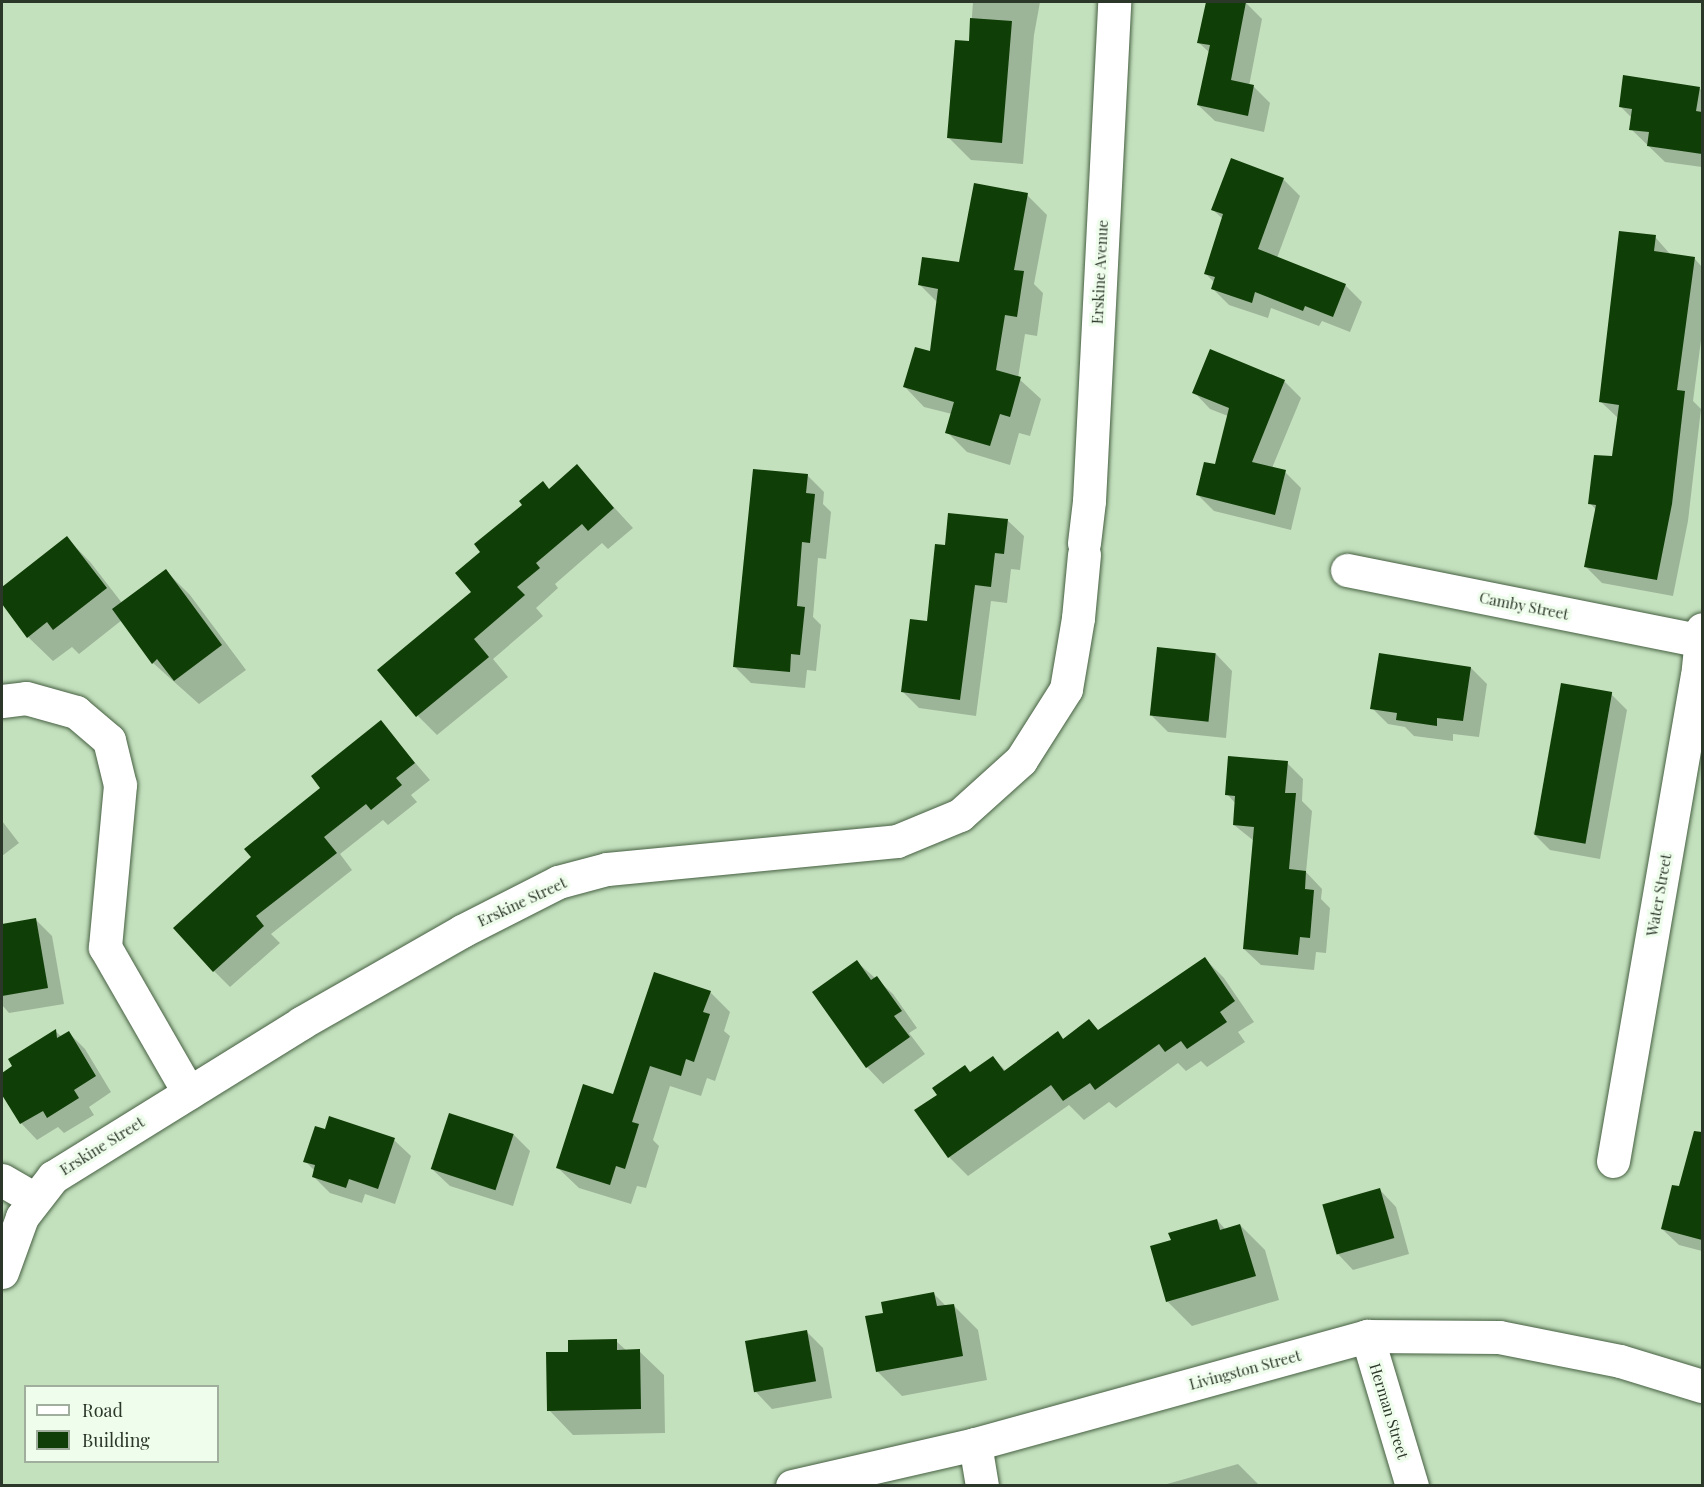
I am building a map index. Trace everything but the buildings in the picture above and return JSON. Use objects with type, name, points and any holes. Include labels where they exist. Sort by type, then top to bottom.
[{"type":"street","name":"Erskine Avenue","points":[[1078,618],[1089,501],[1114,2]]},
{"type":"street","name":"Camby Street","points":[[1347,570],[1702,635]]},
{"type":"street","name":"Erskine Street","points":[[2,1272],[22,1216],[53,1177],[301,1023],[462,931],[558,882],[607,869],[897,841],[960,815],[1021,760],[1066,689],[1078,618]]},
{"type":"street","name":"Water Street","points":[[1613,1161],[1700,677],[1702,635]]},
{"type":"street","points":[[2,701],[26,698],[76,712],[109,740],[120,785],[105,947],[189,1093]]},
{"type":"street","points":[[2,1180],[35,1199]]},
{"type":"street","name":"Livingston Street","points":[[792,1485],[975,1444],[1367,1336],[1499,1337],[1620,1361],[1702,1386]]},
{"type":"street","name":"Herman Street","points":[[1367,1336],[1412,1485]]},
{"type":"street","points":[[975,1444],[982,1485]]}]
